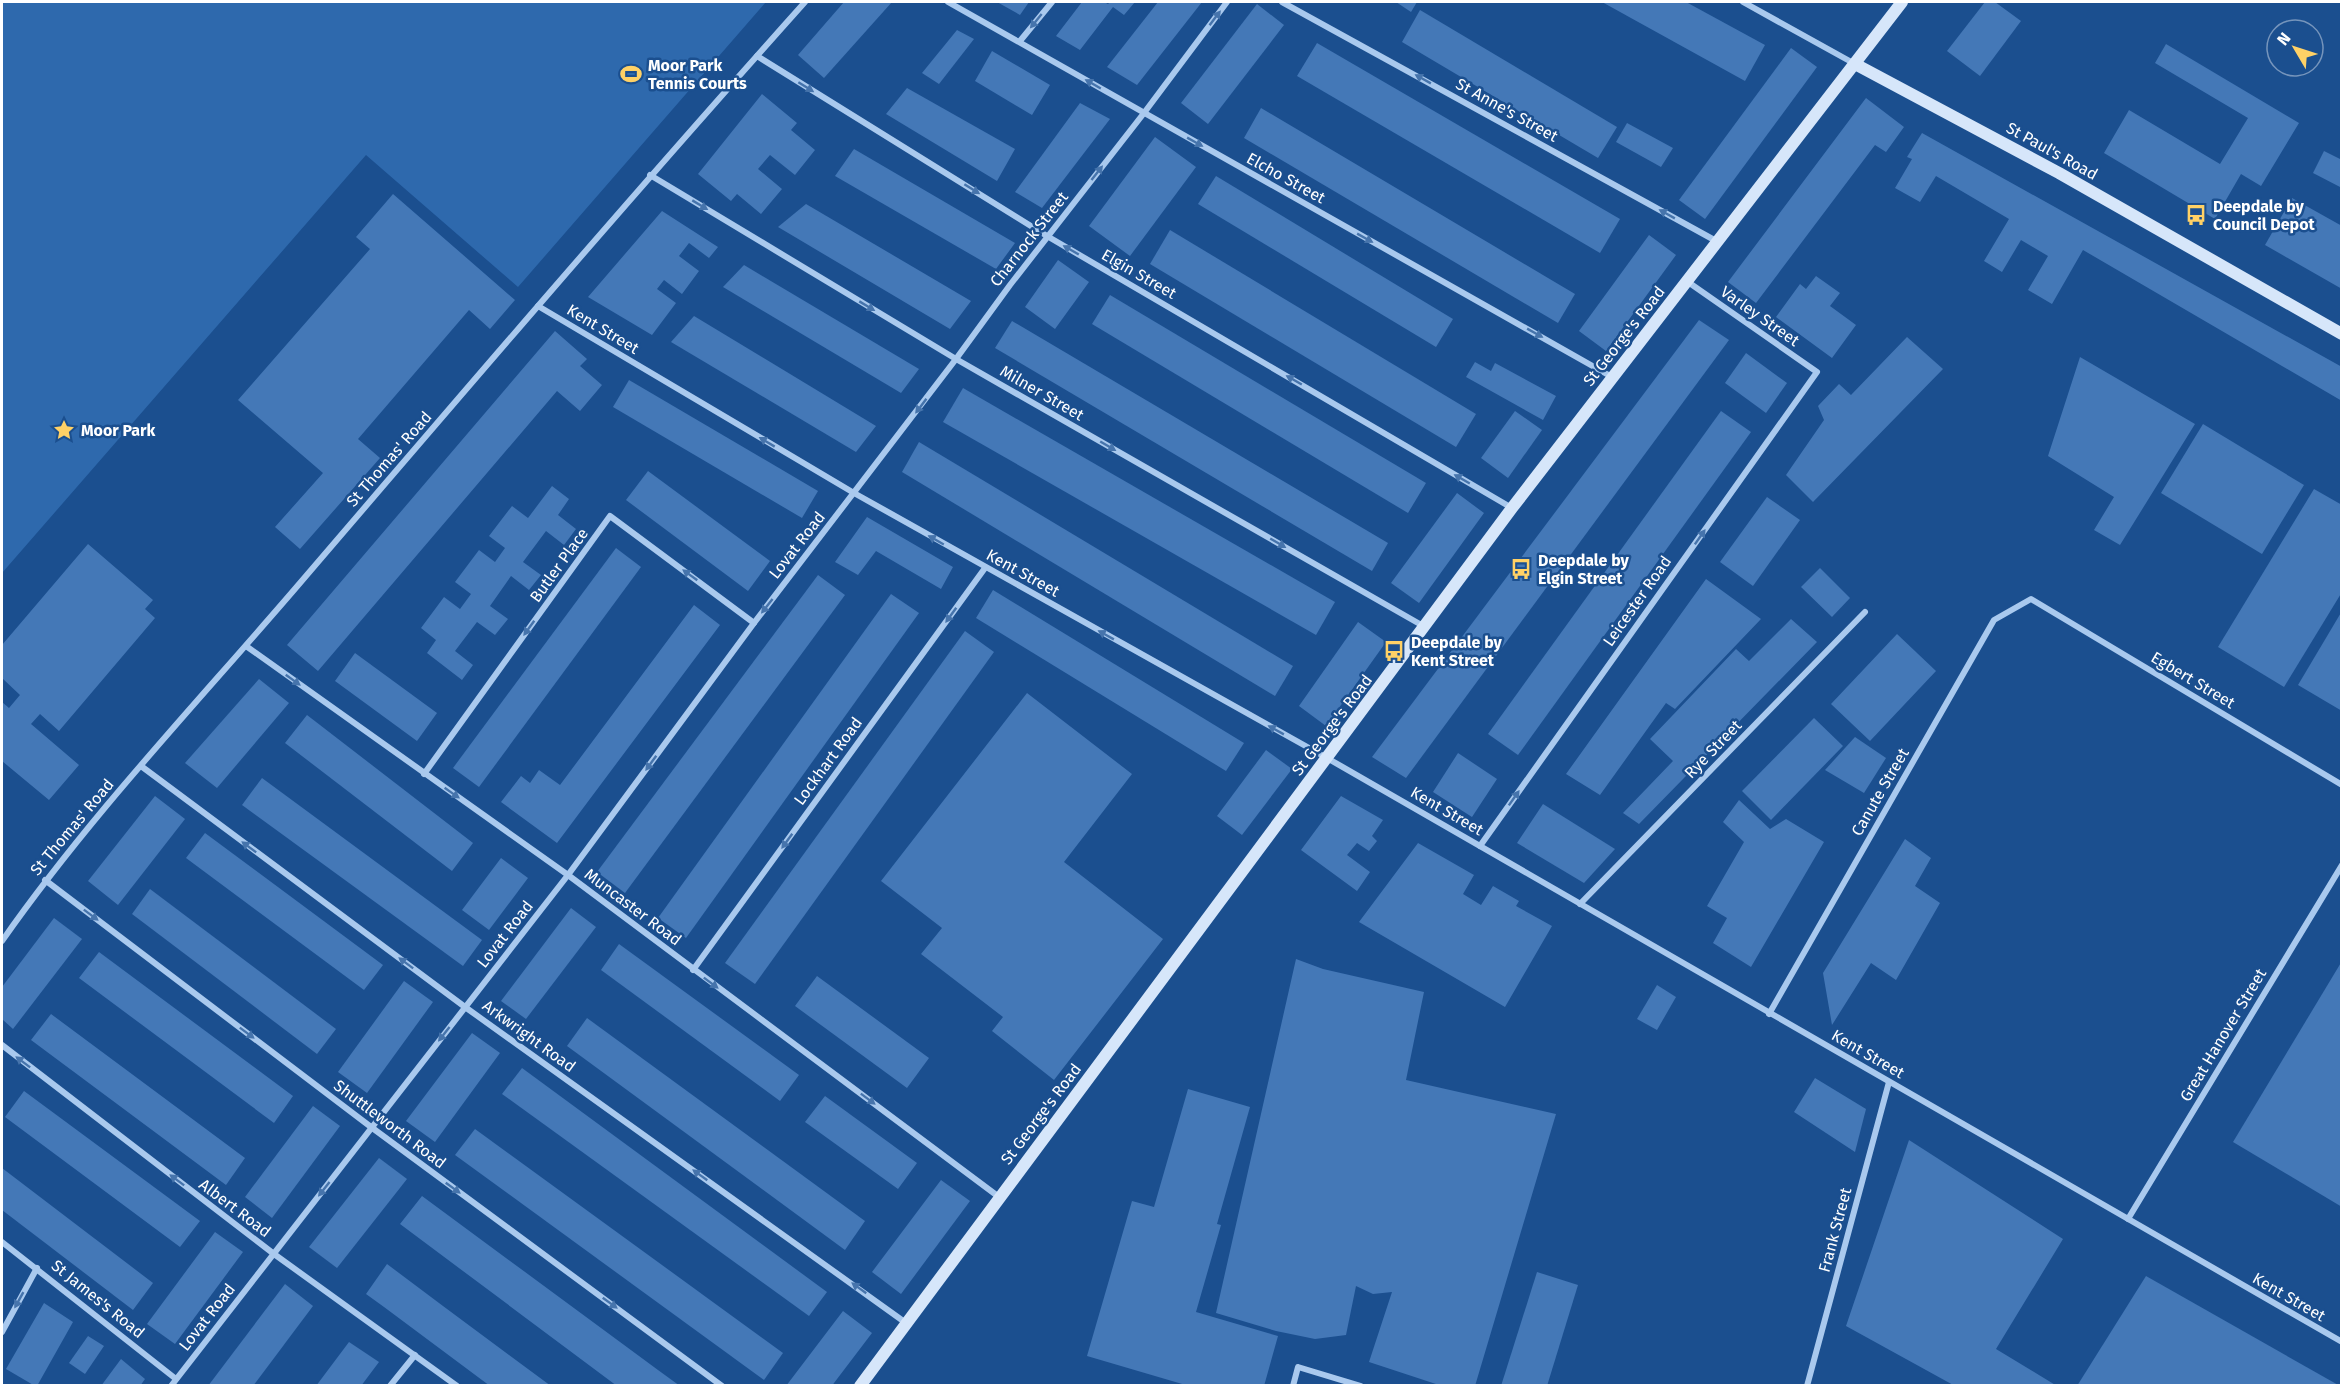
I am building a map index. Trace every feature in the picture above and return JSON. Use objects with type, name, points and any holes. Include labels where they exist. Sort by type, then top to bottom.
[{"type":"street","name":"St Thomas' Road","points":[[2,941],[45,880],[141,766],[650,175],[806,2]]},
{"type":"street","name":"Elcho Street","points":[[948,2],[1612,377]]},
{"type":"street","points":[[1020,41],[1052,2]]},
{"type":"street","name":"Charnock Street","points":[[854,493],[1227,2]]},
{"type":"street","name":"St Anne's Street","points":[[1282,2],[1719,242]]},
{"type":"street","name":"St Paul's Road","points":[[1743,2],[2059,173],[2342,334]]},
{"type":"street","name":"St George's Road","points":[[860,1386],[1512,508],[1902,2]]},
{"type":"street","name":"Elgin Street","points":[[757,56],[1047,236],[1512,508]]},
{"type":"street","name":"Milner Street","points":[[650,175],[956,359],[1425,627]]},
{"type":"street","name":"Varley Street","points":[[1688,282],[1816,372]]},
{"type":"street","name":"Kent Street","points":[[538,306],[854,493],[1327,758],[2342,1342]]},
{"type":"street","name":"Leicester Road","points":[[1480,846],[1816,372]]},
{"type":"street","name":"Lovat Road","points":[[171,1386],[568,875],[754,622],[854,493]]},
{"type":"street","name":"Butler Place","points":[[424,774],[610,516],[754,622]]},
{"type":"street","name":"Lockhart Road","points":[[693,970],[985,568]]},
{"type":"street","name":"Egbert Street","points":[[2031,599],[2342,785]]},
{"type":"street","name":"Canute Street","points":[[1769,1014],[1994,620],[2031,599]]},
{"type":"street","name":"Rye Street","points":[[1580,904],[1865,612]]},
{"type":"street","name":"Muncaster Road","points":[[246,646],[568,875],[999,1197]]},
{"type":"street","name":"Arkwright Road","points":[[141,766],[465,1007],[906,1323]]},
{"type":"street","name":"Great Hanover Street","points":[[2128,1220],[2342,865]]},
{"type":"street","name":"Shuttleworth Road","points":[[45,880],[371,1127],[722,1386]]},
{"type":"street","name":"Albert Road","points":[[2,1045],[274,1254],[457,1386]]},
{"type":"street","name":"Frank Street","points":[[1807,1386],[1889,1082]]},
{"type":"street","name":"St James's Road","points":[[2,1242],[176,1379]]},
{"type":"street","points":[[2,1332],[37,1268]]},
{"type":"street","points":[[390,1386],[415,1354]]},
{"type":"street","points":[[1293,1386],[1298,1367],[1361,1386]]},
{"type":"shaded area","name":"Moor Park","points":[[2,2],[766,2],[518,287],[366,155],[2,573]]},
{"type":"building","points":[[844,2],[892,2],[824,78],[798,55]]},
{"type":"building","points":[[997,2],[1029,2],[1020,15]]},
{"type":"building","points":[[1082,2],[1108,4],[1110,2],[1135,2],[1124,15],[1113,7],[1080,50],[1056,36]]},
{"type":"building","points":[[1158,2],[1202,2],[1137,85],[1107,67]]},
{"type":"building","points":[[1396,2],[1417,2],[1411,12]]},
{"type":"building","points":[[1602,2],[1686,2],[1765,45],[1745,81]]},
{"type":"building","points":[[1985,2],[1995,2],[2021,21],[1980,76],[1947,51]]},
{"type":"building","points":[[1257,4],[1284,25],[1208,124],[1181,103]]},
{"type":"building","points":[[1420,10],[1617,127],[1598,158],[1402,42]]},
{"type":"building","points":[[957,30],[974,39],[939,84],[922,73]]},
{"type":"building","points":[[1317,43],[1620,219],[1600,253],[1297,76]]},
{"type":"building","points":[[2166,44],[2299,123],[2261,186],[2241,174],[2215,219],[2104,153],[2129,110],[2220,164],[2248,118],[2155,63]]},
{"type":"building","points":[[1791,48],[1817,67],[1705,219],[1679,200]]},
{"type":"building","points":[[992,51],[1050,85],[1032,115],[975,81]]},
{"type":"building","points":[[907,88],[1015,149],[997,181],[886,114]]},
{"type":"building","points":[[762,94],[797,123],[791,130],[815,150],[795,175],[770,155],[758,169],[782,189],[761,214],[737,194],[731,201],[698,174]]},
{"type":"building","points":[[1866,98],[1904,127],[1886,152],[1875,145],[1756,303],[1728,282]]},
{"type":"building","points":[[1080,103],[1110,119],[1042,208],[1015,192]]},
{"type":"building","points":[[1261,108],[1575,294],[1558,323],[1244,138]]},
{"type":"building","points":[[1627,123],[1673,148],[1661,167],[1616,142]]},
{"type":"building","points":[[1922,133],[2342,367],[2342,401],[2083,250],[2052,304],[2028,290],[2048,256],[2021,240],[2002,272],[1984,261],[2009,219],[1936,176],[1920,202],[1895,188],[1912,159],[1907,157]]},
{"type":"building","points":[[1155,137],[1196,167],[1130,256],[1089,226]]},
{"type":"building","points":[[854,149],[1015,243],[996,269],[835,176]]},
{"type":"building","points":[[2324,151],[2342,160],[2342,188],[2313,173]]},
{"type":"building","points":[[1216,176],[1453,319],[1436,347],[1198,204]]},
{"type":"building","points":[[393,194],[515,300],[490,329],[469,310],[358,439],[380,458],[300,549],[275,527],[323,473],[238,400],[370,249],[356,237]]},
{"type":"building","points":[[2292,198],[2342,226],[2342,289],[2265,245]]},
{"type":"building","points":[[806,204],[971,301],[950,329],[778,227]]},
{"type":"building","points":[[662,211],[718,247],[709,258],[689,243],[679,256],[699,271],[682,294],[664,280],[657,289],[676,303],[652,335],[588,297]]},
{"type":"building","points":[[1170,230],[1476,414],[1456,447],[1150,264]]},
{"type":"building","points":[[1649,235],[1676,255],[1606,351],[1579,331]]},
{"type":"building","points":[[1058,260],[1089,282],[1055,329],[1025,307]]},
{"type":"building","points":[[744,265],[919,369],[901,393],[723,287]]},
{"type":"building","points":[[1816,276],[1840,293],[1830,306],[1856,325],[1832,358],[1776,317],[1800,284],[1806,289]]},
{"type":"building","points":[[1110,295],[1426,483],[1408,513],[1092,324]]},
{"type":"building","points":[[694,316],[876,426],[856,452],[671,342]]},
{"type":"building","points":[[1699,320],[1729,340],[1406,778],[1372,757]]},
{"type":"building","points":[[1012,321],[1388,543],[1372,571],[995,348]]},
{"type":"building","points":[[555,331],[587,359],[580,366],[602,385],[580,411],[557,391],[318,671],[287,645]]},
{"type":"building","points":[[1907,337],[1943,369],[1813,502],[1786,475],[1824,420],[1818,406],[1839,384],[1851,395]]},
{"type":"building","points":[[1746,353],[1787,383],[1766,413],[1725,383]]},
{"type":"building","points":[[2080,357],[2195,424],[2120,545],[2094,530],[2114,497],[2048,456]]},
{"type":"building","points":[[1475,362],[1491,371],[1495,363],[1556,396],[1543,420],[1466,377]]},
{"type":"building","points":[[629,380],[818,491],[802,518],[613,407]]},
{"type":"building","points":[[963,388],[1335,602],[1316,635],[943,422]]},
{"type":"building","points":[[1515,411],[1542,430],[1508,478],[1481,458]]},
{"type":"building","points":[[1721,411],[1751,432],[1518,755],[1488,734]]},
{"type":"building","points":[[2203,424],[2304,485],[2262,554],[2161,493]]},
{"type":"building","points":[[919,442],[1293,666],[1275,696],[902,472]]},
{"type":"building","points":[[648,471],[770,561],[748,591],[626,500]]},
{"type":"building","points":[[552,486],[569,499],[558,515],[576,529],[564,545],[546,531],[523,562],[541,575],[529,590],[511,576],[490,606],[508,619],[495,635],[477,622],[455,651],[473,665],[462,680],[427,653],[436,640],[421,628],[444,597],[460,609],[471,594],[455,582],[479,550],[495,562],[505,548],[489,536],[512,506],[528,518]]},
{"type":"building","points":[[2314,489],[2342,505],[2342,592],[2284,687],[2218,647]]},
{"type":"building","points":[[1457,493],[1484,513],[1419,603],[1391,583]]},
{"type":"building","points":[[1767,497],[1800,520],[1753,586],[1720,562]]},
{"type":"building","points":[[867,517],[953,567],[941,589],[876,551],[858,575],[835,562]]},
{"type":"building","points":[[88,544],[153,600],[145,609],[155,618],[59,731],[40,714],[31,724],[79,765],[49,800],[2,761],[2,702],[9,708],[20,695],[2,678],[2,645]]},
{"type":"building","points":[[616,548],[641,567],[479,787],[453,768]]},
{"type":"building","points":[[1820,568],[1850,598],[1832,617],[1801,587]]},
{"type":"building","points":[[818,575],[845,595],[625,893],[597,872]]},
{"type":"building","points":[[1706,579],[1761,619],[1675,709],[1666,703],[1600,795],[1566,774]]},
{"type":"building","points":[[993,590],[1244,743],[1226,771],[976,618]]},
{"type":"building","points":[[891,594],[919,613],[686,938],[658,918]]},
{"type":"building","points":[[694,605],[720,625],[557,843],[501,802],[521,776],[530,783],[539,770],[560,785]]},
{"type":"building","points":[[2342,611],[2342,711],[2298,685]]},
{"type":"building","points":[[1791,619],[1817,642],[1639,824],[1623,813],[1673,761],[1650,739],[1736,649],[1749,661]]},
{"type":"building","points":[[1358,622],[1386,642],[1326,726],[1299,706]]},
{"type":"building","points":[[965,631],[994,652],[755,984],[725,963]]},
{"type":"building","points":[[1897,634],[1936,671],[1870,741],[1831,704]]},
{"type":"building","points":[[355,653],[437,713],[417,741],[335,681]]},
{"type":"building","points":[[259,679],[289,703],[217,788],[185,763]]},
{"type":"building","points":[[1027,693],[1132,774],[1064,862],[1163,939],[1054,1080],[992,1031],[1003,1017],[921,954],[942,928],[881,881]]},
{"type":"building","points":[[307,715],[473,843],[452,871],[285,743]]},
{"type":"building","points":[[1814,718],[1843,746],[1771,820],[1742,791]]},
{"type":"building","points":[[1855,737],[1886,758],[1864,793],[1825,770]]},
{"type":"building","points":[[1266,750],[1292,769],[1242,835],[1217,816]]},
{"type":"building","points":[[1458,753],[1497,779],[1472,817],[1433,792]]},
{"type":"building","points":[[262,778],[482,940],[463,966],[242,805]]},
{"type":"building","points":[[155,796],[185,819],[118,905],[88,881]]},
{"type":"building","points":[[1341,796],[1383,820],[1372,836],[1377,841],[1369,851],[1357,843],[1347,855],[1370,872],[1357,891],[1301,850]]},
{"type":"building","points":[[1739,800],[1770,829],[1786,819],[1824,842],[1751,967],[1713,943],[1727,918],[1707,906],[1744,842],[1723,822]]},
{"type":"building","points":[[1543,804],[1615,849],[1584,883],[1517,843]]},
{"type":"building","points":[[205,833],[383,965],[364,990],[186,858]]},
{"type":"building","points":[[1905,839],[1931,858],[1915,886],[1940,903],[1896,980],[1871,963],[1832,1025],[1823,973]]},
{"type":"building","points":[[1418,843],[1474,875],[1463,894],[1481,905],[1493,886],[1519,901],[1516,906],[1552,926],[1505,1007],[1359,922]]},
{"type":"building","points":[[501,858],[528,878],[489,930],[462,910]]},
{"type":"building","points":[[150,889],[336,1029],[317,1054],[132,914]]},
{"type":"building","points":[[571,908],[596,927],[526,1019],[501,1001]]},
{"type":"building","points":[[54,918],[82,939],[13,1029],[2,1019],[2,987]]},
{"type":"building","points":[[619,944],[799,1075],[780,1101],[601,970]]},
{"type":"building","points":[[99,952],[293,1096],[274,1123],[79,978]]},
{"type":"building","points":[[1296,959],[1323,969],[1424,992],[1406,1080],[1556,1114],[1475,1386],[1442,1386],[1369,1362],[1392,1292],[1373,1294],[1356,1286],[1346,1335],[1315,1339],[1276,1331],[1216,1313]]},
{"type":"building","points":[[2342,961],[2342,1207],[2233,1142]]},
{"type":"building","points":[[817,976],[929,1058],[907,1088],[795,1006]]},
{"type":"building","points":[[404,981],[433,1002],[367,1093],[338,1072]]},
{"type":"building","points":[[1657,985],[1676,997],[1657,1030],[1637,1019]]},
{"type":"building","points":[[51,1014],[245,1158],[226,1185],[31,1040]]},
{"type":"building","points":[[587,1018],[865,1221],[845,1250],[567,1046]]},
{"type":"building","points":[[472,1033],[500,1053],[435,1142],[406,1121]]},
{"type":"building","points":[[522,1068],[827,1292],[809,1316],[502,1094]]},
{"type":"building","points":[[1815,1078],[1866,1109],[1855,1152],[1794,1112]]},
{"type":"building","points":[[1188,1089],[1250,1107],[1217,1224],[1221,1225],[1196,1312],[1278,1336],[1264,1386],[1189,1386],[1087,1356],[1132,1201],[1154,1207]]},
{"type":"building","points":[[24,1091],[200,1221],[180,1247],[5,1117]]},
{"type":"building","points":[[825,1096],[917,1163],[898,1189],[805,1122]]},
{"type":"building","points":[[313,1106],[340,1126],[272,1218],[245,1197]]},
{"type":"building","points":[[475,1129],[783,1353],[764,1380],[455,1155]]},
{"type":"building","points":[[1909,1140],[2063,1239],[1996,1349],[2057,1386],[1955,1386],[1846,1326]]},
{"type":"building","points":[[379,1158],[407,1179],[337,1268],[309,1247]]},
{"type":"building","points":[[2,1168],[153,1283],[133,1310],[2,1210]]},
{"type":"building","points":[[941,1180],[970,1201],[901,1294],[872,1272]]},
{"type":"building","points":[[422,1196],[680,1386],[617,1386],[400,1224]]},
{"type":"building","points":[[215,1232],[243,1252],[175,1344],[147,1324]]},
{"type":"building","points":[[387,1264],[551,1386],[490,1386],[366,1294]]},
{"type":"building","points":[[1537,1272],[1578,1285],[1547,1386],[1501,1386]]},
{"type":"building","points":[[2146,1276],[2340,1386],[2077,1386]]},
{"type":"building","points":[[285,1284],[313,1306],[253,1386],[208,1386]]},
{"type":"building","points":[[44,1303],[73,1322],[35,1386],[6,1369]]},
{"type":"building","points":[[843,1311],[872,1333],[832,1386],[786,1386]]},
{"type":"building","points":[[88,1336],[104,1346],[85,1374],[69,1363]]},
{"type":"building","points":[[349,1342],[379,1362],[361,1386],[316,1386]]},
{"type":"building","points":[[121,1359],[145,1379],[140,1386],[101,1386]]},
{"type":"place","name":"Moor Park Tennis Courts","points":[[631,74]]},
{"type":"place","name":"Deepdale by Council Depot","points":[[2196,215]]},
{"type":"place","name":"Moor Park","points":[[64,430]]},
{"type":"place","name":"Deepdale by Elgin Street","points":[[1521,569]]},
{"type":"place","name":"Deepdale by Kent Street","points":[[1394,651]]}]
